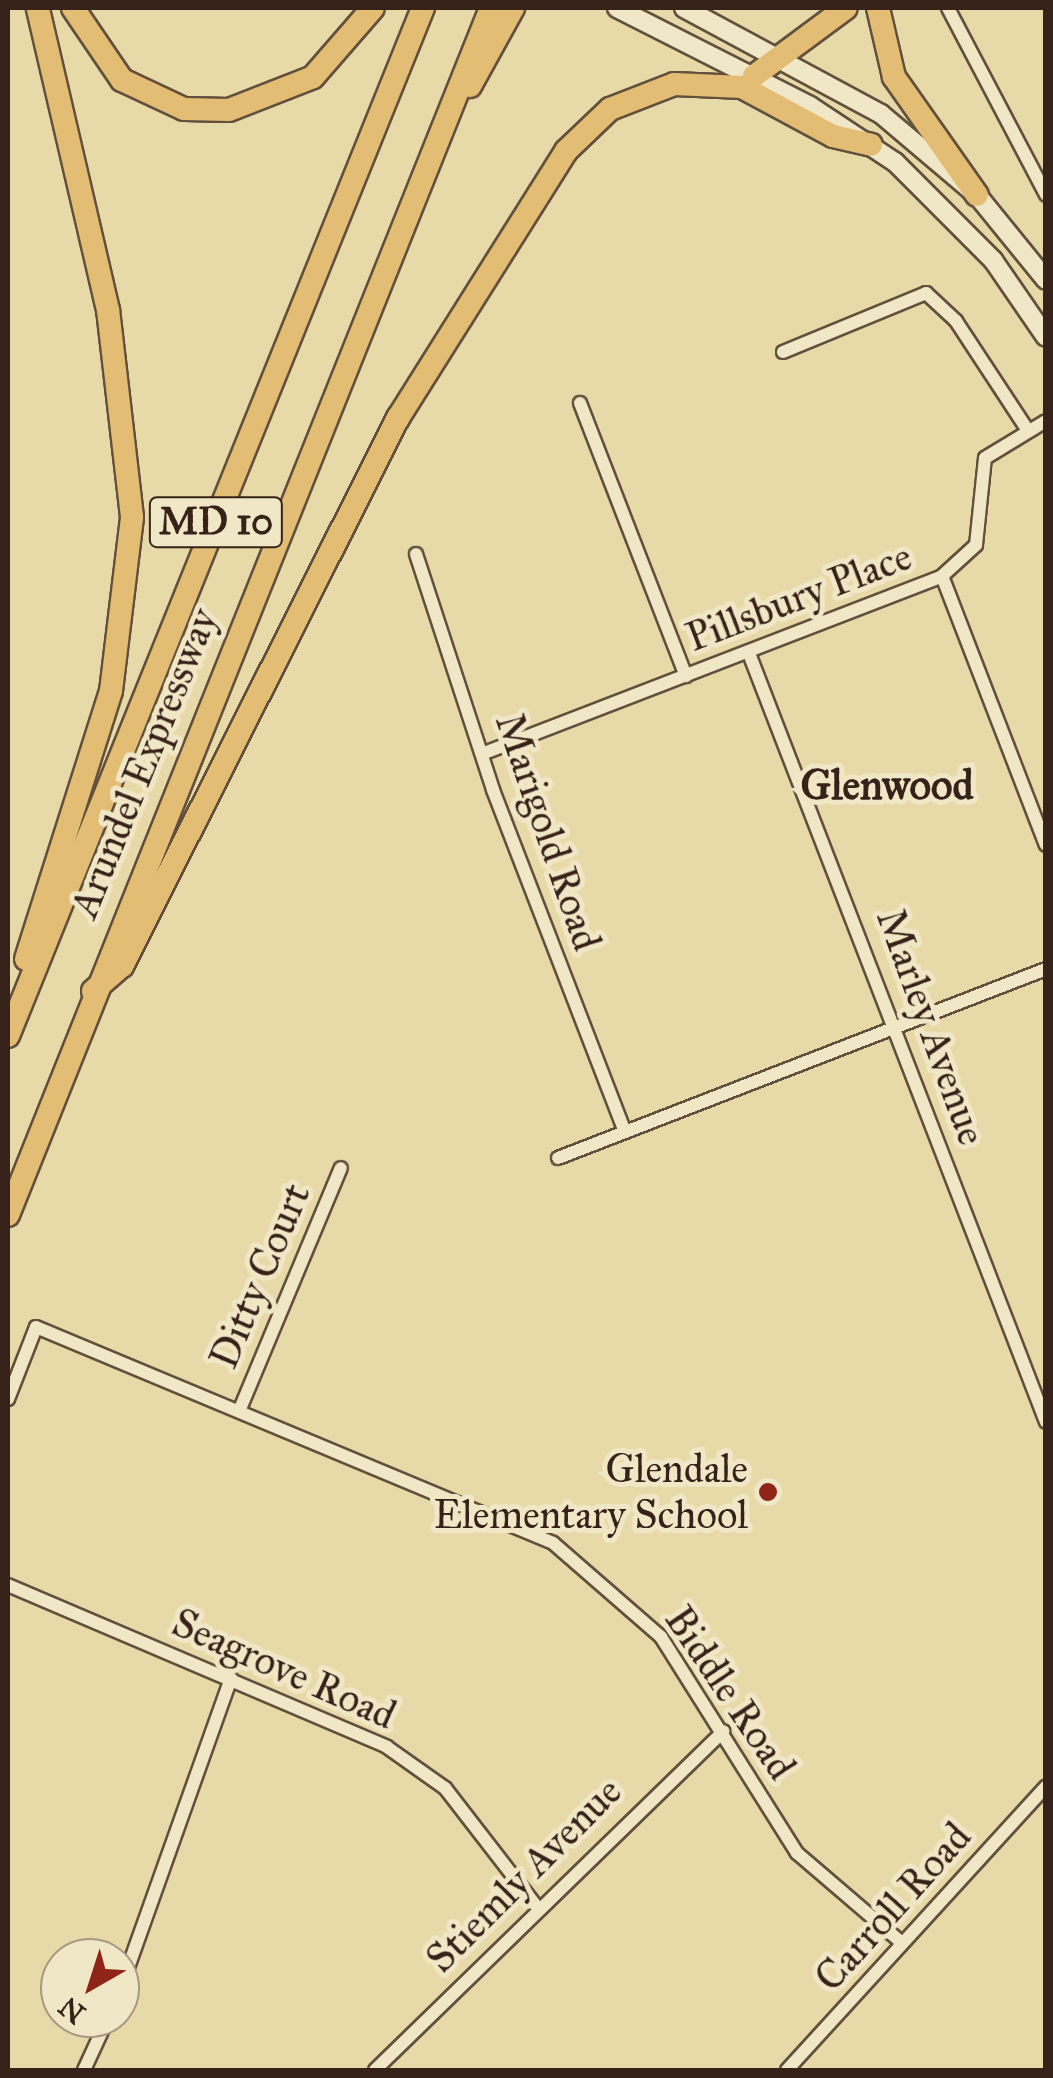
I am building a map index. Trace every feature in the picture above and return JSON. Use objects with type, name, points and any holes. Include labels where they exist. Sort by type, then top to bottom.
[{"type":"highway","points":[[8,1032],[110,691],[132,517],[108,310],[38,8]]},
{"type":"highway","points":[[73,8],[122,80],[184,110],[229,110],[312,76],[374,8]]},
{"type":"highway","name":"Arundel Expressway","points":[[8,1032],[422,8]]},
{"type":"highway","name":"Arundel Expressway","points":[[8,1215],[94,990],[491,8]]},
{"type":"highway","points":[[456,98],[480,78],[513,8]]},
{"type":"highway","points":[[754,76],[783,59],[846,8]]},
{"type":"highway","points":[[878,8],[894,77],[978,195]]},
{"type":"highway","points":[[94,990],[122,966],[398,418],[566,151],[610,109],[674,84],[742,87],[833,136],[871,145]]},
{"type":"main road","points":[[617,8],[754,76],[871,145],[958,218],[1046,337]]},
{"type":"main road","points":[[684,8],[881,114],[978,195],[1046,280]]},
{"type":"street","points":[[948,8],[1046,196]]},
{"type":"street","points":[[782,352],[926,293],[956,322],[1027,429]]},
{"type":"street","points":[[580,403],[686,676]]},
{"type":"street","name":"Pillsbury Place","points":[[487,752],[686,676],[750,656],[942,576],[976,545],[985,458],[1027,429],[1046,421]]},
{"type":"street","name":"Marigold Road","points":[[416,554],[487,752],[493,790],[624,1130]]},
{"type":"street","points":[[942,576],[1046,845]]},
{"type":"street","name":"Marley Avenue","points":[[750,656],[1046,1422]]},
{"type":"street","points":[[558,1158],[1046,969]]},
{"type":"street","name":"Ditty Court","points":[[240,1409],[341,1168]]},
{"type":"street","name":"Biddle Road","points":[[8,1399],[36,1327],[240,1409],[553,1544],[662,1638],[798,1853],[902,1943]]},
{"type":"street","name":"Seagrove Road","points":[[8,1585],[338,1721],[423,1770],[475,1820],[537,1906]]},
{"type":"street","points":[[138,1938],[231,1678]]},
{"type":"street","name":"Stiemly Avenue","points":[[375,2070],[537,1906],[723,1732]]},
{"type":"street","name":"Carroll Road","points":[[787,2070],[1046,1786]]},
{"type":"street","points":[[84,2070],[99,2038]]},
{"type":"place","name":"Glendale Elementary School","points":[[768,1492]]},
{"type":"district","name":"Glenwood","points":[[887,785]]}]
